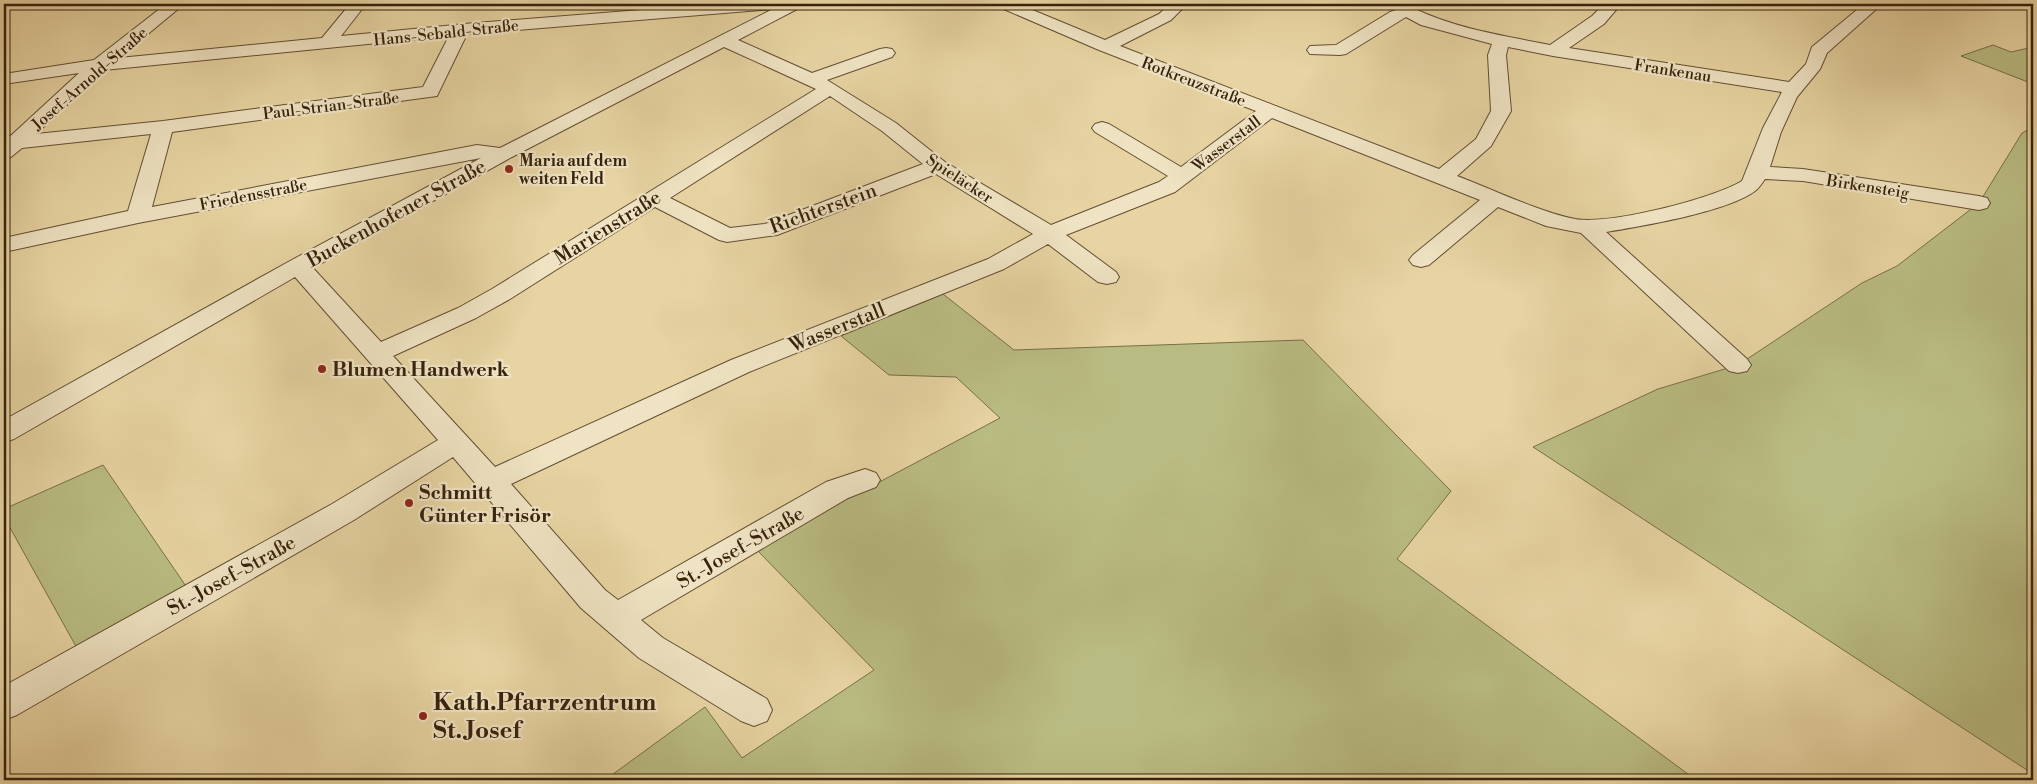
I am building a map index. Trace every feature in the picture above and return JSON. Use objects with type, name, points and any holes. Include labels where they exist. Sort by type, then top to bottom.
[{"type":"street","name":"Josef-Arnold-Straße","points":[[10,148],[99,65],[176,4]]},
{"type":"street","name":"Hans-Sebald-Straße","points":[[326,44],[358,4]]},
{"type":"street","name":"Hans-Sebald-Straße","points":[[4,79],[99,65],[468,29],[775,4]]},
{"type":"street","name":"Buckenhofener Straße","points":[[4,432],[298,266],[503,154],[794,4]]},
{"type":"street","name":"Rotkreuzstraße","points":[[1005,4],[1105,46],[1554,221],[1587,227]]},
{"type":"street","points":[[1105,46],[1165,17],[1179,4]]},
{"type":"street","points":[[1553,51],[1598,20],[1612,4]]},
{"type":"street","points":[[1587,227],[1615,225],[1736,194],[1749,186],[1757,172],[1772,130],[1792,88],[1818,60],[1818,51],[1874,4]]},
{"type":"street","points":[[1316,50],[1340,50],[1408,8]]},
{"type":"street","name":"Frankenau","points":[[1408,8],[1427,21],[1502,41],[1553,51],[1792,88]]},
{"type":"street","name":"Paul-Strian-Straße","points":[[10,148],[430,92],[468,29],[496,10]]},
{"type":"street","name":"Spieläcker","points":[[723,40],[822,83],[889,127],[938,166],[1049,234],[1107,277]]},
{"type":"street","points":[[1442,177],[1484,142],[1500,111],[1498,55],[1502,41]]},
{"type":"street","points":[[822,83],[886,53]]},
{"type":"street","name":"Marienstraße","points":[[376,353],[467,312],[501,294],[653,198],[822,83]]},
{"type":"street","name":"Wasserstall","points":[[491,481],[740,366],[996,264],[1049,234],[1167,187],[1270,110]]},
{"type":"street","points":[[138,216],[163,127]]},
{"type":"street","name":"Wasserstall","points":[[1102,128],[1182,176]]},
{"type":"street","name":"Friedensstraße","points":[[4,245],[138,216],[477,152],[503,154]]},
{"type":"street","name":"Richterstein","points":[[653,198],[727,235],[769,230],[938,166]]},
{"type":"street","name":"Birkensteig","points":[[1757,172],[1804,175],[1979,203]]},
{"type":"street","points":[[1421,260],[1495,198]]},
{"type":"street","points":[[1587,227],[1738,365]]},
{"type":"street","points":[[298,266],[491,481],[593,599],[651,648],[754,710]]},
{"type":"street","name":"St.-Josef-Straße","points":[[4,704],[334,517],[456,442]]},
{"type":"street","name":"St.-Josef-Straße","points":[[616,618],[837,490],[865,480]]},
{"type":"green space","points":[[1993,45],[2011,52],[2033,47],[2033,84],[1961,56]]},
{"type":"green space","points":[[2033,127],[2033,774],[1533,447],[1658,389],[1738,365],[1862,283],[1897,266],[1979,203],[2022,133]]},
{"type":"green space","points":[[943,294],[1014,350],[1303,340],[1451,491],[1397,559],[1696,780],[605,780],[705,707],[742,758],[874,670],[755,548],[1000,418],[956,377],[889,375],[841,336]]},
{"type":"green space","points":[[103,465],[190,592],[78,650],[4,517],[4,509]]},
{"type":"place","name":"Maria auf dem weiten Feld","points":[[509,169]]},
{"type":"place","name":"Blumen Handwerk","points":[[322,369]]},
{"type":"place","name":"Schmitt Günter Frisör","points":[[409,503]]},
{"type":"place","name":"Kath.Pfarrzentrum St. Josef","points":[[423,716]]}]
